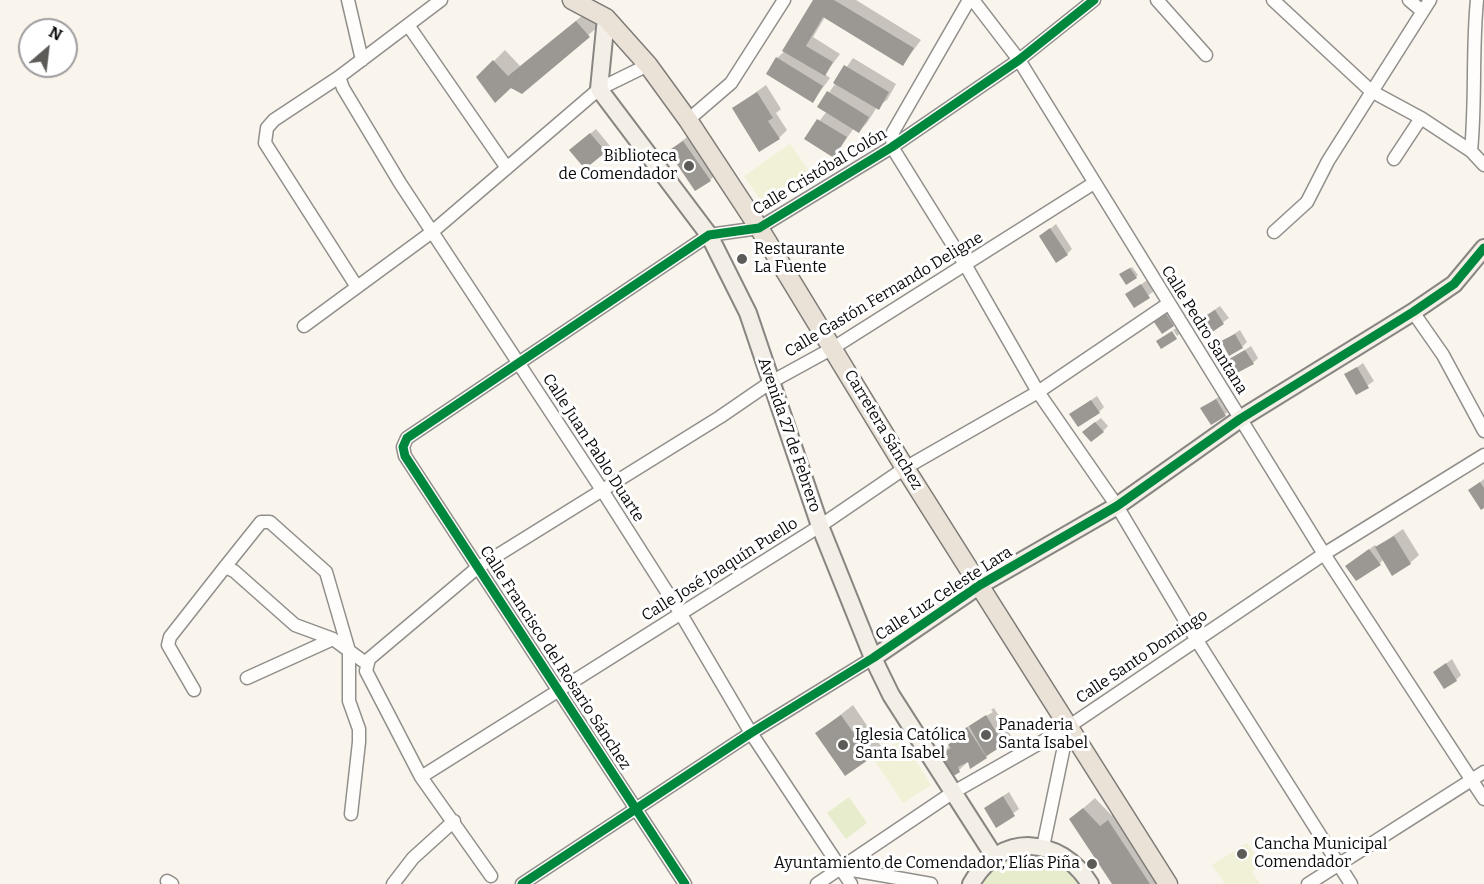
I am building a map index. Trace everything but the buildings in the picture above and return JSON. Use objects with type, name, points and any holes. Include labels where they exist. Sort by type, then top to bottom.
[{"type":"main road","name":"Carretera Sánchez","points":[[572,0],[606,18],[648,64],[688,120],[759,228],[905,468],[1168,884]]},
{"type":"street","points":[[348,0],[362,60]]},
{"type":"street","points":[[357,287],[265,143],[267,128],[274,120],[339,77],[441,0]]},
{"type":"street","points":[[688,120],[731,83],[784,0]]},
{"type":"street","points":[[971,0],[893,132],[892,147],[966,266],[1038,392],[1117,506],[1196,639],[1351,884]]},
{"type":"street","name":"Calle Pedro Santana","points":[[971,0],[1018,60],[1324,554],[1484,799]]},
{"type":"street","name":"Calle Cristóbal Colón","points":[[403,447],[407,438],[709,235],[759,228],[892,147],[1018,60],[1094,0]]},
{"type":"street","points":[[1157,0],[1206,55]]},
{"type":"street","points":[[1274,0],[1371,91],[1421,118],[1472,151],[1484,165]]},
{"type":"street","points":[[1409,0],[1422,11]]},
{"type":"street","points":[[1275,232],[1307,202],[1371,91],[1430,0]]},
{"type":"street","points":[[1472,151],[1479,28],[1477,0]]},
{"type":"street","points":[[598,89],[606,18]]},
{"type":"street","points":[[408,25],[507,168]]},
{"type":"street","points":[[304,326],[432,232],[598,89],[648,64]]},
{"type":"street","name":"Calle Juan Pablo Duarte","points":[[339,77],[394,173],[602,490],[681,615],[751,733],[850,884]]},
{"type":"street","name":"Avenida 27 de Febrero","points":[[598,89],[709,235],[748,313],[820,526],[873,658],[891,695],[994,856]]},
{"type":"street","points":[[1394,159],[1421,118]]},
{"type":"street","name":"Calle Gastón Fernando Deligne","points":[[367,664],[374,655],[477,568],[720,417],[771,382],[833,348],[966,266],[1094,183]]},
{"type":"street","name":"Calle Luz Celeste Lara","points":[[522,884],[635,807],[873,658],[980,585],[1117,506],[1240,419],[1413,312],[1454,284],[1484,248]]},
{"type":"street","name":"Calle José Joaquín Puello","points":[[421,777],[681,615],[820,526],[905,468],[1038,392],[1168,304]]},
{"type":"street","points":[[1413,312],[1443,355],[1484,431]]},
{"type":"street","name":"Calle Francisco del Rosario Sánchez","points":[[403,447],[405,456],[477,568],[685,884]]},
{"type":"street","name":"Calle Santo Domingo","points":[[818,884],[952,793],[1068,727],[1324,554],[1484,455]]},
{"type":"street","points":[[194,690],[168,645],[170,637],[261,522],[270,522],[326,572],[349,651],[349,701],[359,729],[351,814]]},
{"type":"street","points":[[225,567],[234,571],[295,625],[333,639],[367,664],[366,671],[421,777],[454,820],[490,876]]},
{"type":"street","points":[[247,678],[333,639]]},
{"type":"street","points":[[1043,847],[1068,727]]},
{"type":"street","points":[[1308,884],[1484,772]]},
{"type":"street","points":[[393,884],[413,858],[454,820]]},
{"type":"street","points":[[971,884],[978,871],[994,856],[1009,849],[1043,847],[1063,854],[1080,868],[1090,884]]},
{"type":"street","points":[[841,868],[931,884]]},
{"type":"green space","points":[[790,144],[809,171],[763,203],[744,176]]},
{"type":"green space","points":[[902,739],[931,785],[903,803],[873,758]]},
{"type":"green space","points":[[849,797],[867,823],[846,839],[827,813]]},
{"type":"green space","name":"Cancha Municipal Comendador","points":[[1247,843],[1262,865],[1252,872],[1260,884],[1225,884],[1212,865]]},
{"type":"green space","points":[[1035,856],[1049,859],[1060,865],[1080,884],[982,884],[1004,863]]},
{"type":"cycle path","points":[[685,884],[405,456],[403,447],[407,438],[709,235],[759,228],[892,147],[1019,60],[1094,0]]},
{"type":"cycle path","points":[[522,884],[751,733],[873,658],[980,585],[1117,506],[1240,419],[1413,312],[1454,284],[1484,248]]},
{"type":"place","name":"Biblioteca de Comendador","points":[[689,166]]},
{"type":"place","name":"Restaurante La Fuente","points":[[742,259]]},
{"type":"place","name":"Panaderia Santa Isabel","points":[[986,735]]},
{"type":"place","name":"Iglesia Católica Santa Isabel","points":[[843,745]]},
{"type":"place","name":"Cancha Municipal Comendador","points":[[1242,854]]},
{"type":"place","name":"Ayuntamiento de Comendador, Elías Piña","points":[[1092,864]]}]
